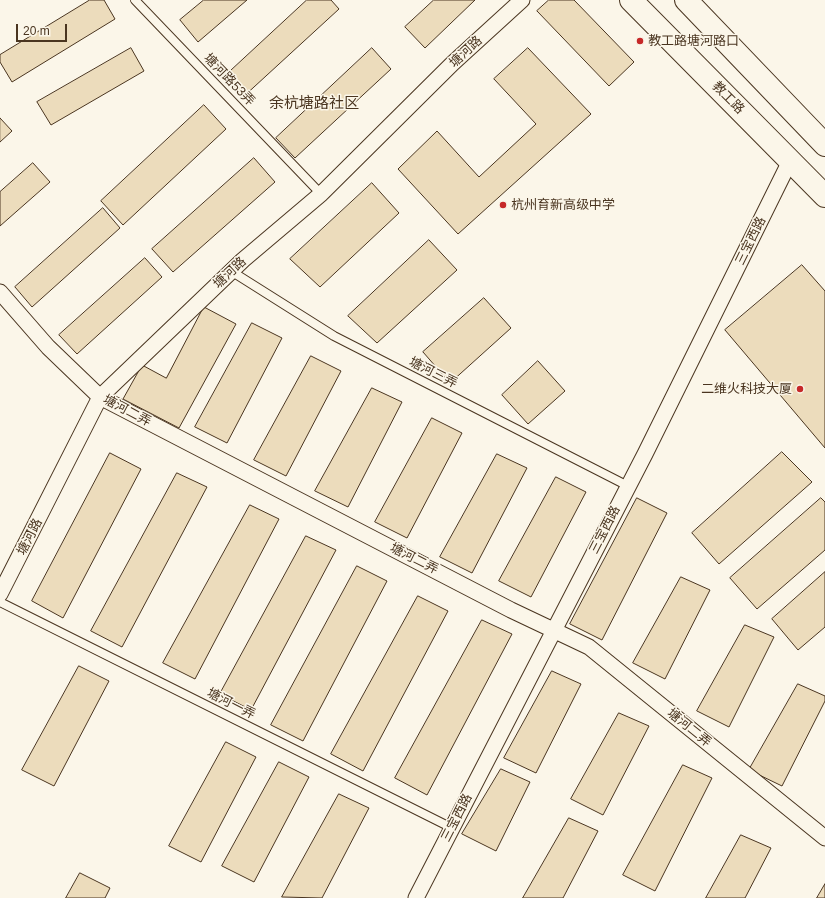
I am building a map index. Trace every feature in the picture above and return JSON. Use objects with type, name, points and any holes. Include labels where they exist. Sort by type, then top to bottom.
[{"type":"main road","name":"教工路","points":[[631,0],[825,196]]},
{"type":"main road","points":[[686,0],[825,145]]},
{"type":"street","name":"塘河路","points":[[0,594],[100,397],[231,271],[321,194],[453,63],[522,0]]},
{"type":"street","name":"三宝西路","points":[[416,898],[628,486],[790,161]]},
{"type":"street","name":"塘河二弄","points":[[0,292],[48,347],[100,397],[589,647],[825,838]]},
{"type":"lane","name":"塘河路53弄","points":[[135,0],[321,194]]},
{"type":"lane","name":"塘河三弄","points":[[231,271],[334,336],[628,486]]},
{"type":"lane","name":"塘河一弄","points":[[0,602],[452,828]]},
{"type":"building","points":[[90,0],[104,0],[115,19],[12,82],[0,62],[0,55]]},
{"type":"building","points":[[204,0],[247,0],[198,42],[180,20]]},
{"type":"building","points":[[307,0],[331,0],[339,9],[242,98],[223,78]]},
{"type":"building","points":[[434,0],[475,0],[425,48],[405,27]]},
{"type":"building","points":[[549,0],[574,0],[634,62],[609,86],[537,11]]},
{"type":"building","points":[[131,48],[144,71],[51,125],[37,102]]},
{"type":"building","points":[[372,48],[391,69],[295,158],[276,138]]},
{"type":"building","points":[[528,48],[591,114],[458,234],[398,169],[437,131],[479,177],[536,124],[494,79]]},
{"type":"building","points":[[204,105],[226,129],[123,225],[101,201]]},
{"type":"building","points":[[0,118],[12,131],[0,142]]},
{"type":"building","points":[[254,158],[275,182],[173,272],[152,249]]},
{"type":"building","points":[[33,163],[50,182],[0,226],[0,192]]},
{"type":"building","points":[[372,183],[399,213],[320,287],[290,259]]},
{"type":"building","points":[[103,208],[120,228],[32,307],[15,287]]},
{"type":"building","points":[[429,240],[457,270],[377,343],[348,316]]},
{"type":"building","points":[[145,258],[162,277],[77,354],[59,335]]},
{"type":"building","name":"二维火科技大厦","points":[[802,265],[825,291],[825,448],[725,330]]},
{"type":"building","points":[[484,298],[511,328],[450,383],[423,352]]},
{"type":"building","points":[[204,307],[236,324],[179,428],[123,399],[142,365],[166,378]]},
{"type":"building","points":[[252,323],[282,338],[227,443],[195,427]]},
{"type":"building","points":[[311,356],[341,371],[286,476],[254,460]]},
{"type":"building","points":[[538,361],[565,391],[528,424],[502,395]]},
{"type":"building","points":[[372,388],[402,402],[348,507],[315,491]]},
{"type":"building","points":[[432,418],[462,433],[407,538],[375,522]]},
{"type":"building","points":[[782,452],[812,482],[719,564],[692,533]]},
{"type":"building","points":[[110,453],[141,469],[63,618],[32,601]]},
{"type":"building","points":[[497,454],[527,468],[472,573],[440,557]]},
{"type":"building","points":[[177,473],[207,487],[122,647],[91,631]]},
{"type":"building","points":[[556,477],[586,492],[531,597],[499,581]]},
{"type":"building","points":[[637,498],[667,513],[602,640],[570,624]]},
{"type":"building","points":[[821,498],[825,502],[825,550],[757,609],[730,578]]},
{"type":"building","points":[[250,505],[279,519],[195,679],[163,663]]},
{"type":"building","points":[[306,536],[336,550],[251,710],[220,694]]},
{"type":"building","points":[[357,566],[387,581],[303,741],[271,725]]},
{"type":"building","points":[[825,572],[825,627],[798,650],[772,619]]},
{"type":"building","points":[[681,577],[710,590],[665,679],[633,663]]},
{"type":"building","points":[[418,596],[448,611],[363,771],[331,754]]},
{"type":"building","points":[[482,620],[512,634],[427,795],[395,778]]},
{"type":"building","points":[[745,625],[774,637],[729,727],[697,711]]},
{"type":"building","points":[[79,666],[109,681],[54,786],[22,770]]},
{"type":"building","points":[[552,671],[581,684],[536,773],[504,758]]},
{"type":"building","points":[[798,684],[825,696],[825,701],[782,786],[749,770]]},
{"type":"building","points":[[619,713],[649,726],[603,815],[571,799]]},
{"type":"building","points":[[226,742],[256,757],[201,862],[169,846]]},
{"type":"building","points":[[279,762],[309,777],[254,882],[222,866]]},
{"type":"building","points":[[683,765],[712,778],[655,891],[623,875]]},
{"type":"building","points":[[501,769],[530,782],[496,851],[462,834]]},
{"type":"building","points":[[339,794],[369,808],[322,898],[282,897]]},
{"type":"building","points":[[569,818],[598,831],[563,898],[523,898]]},
{"type":"building","points":[[741,835],[771,848],[745,898],[706,898]]},
{"type":"building","points":[[80,873],[110,888],[105,898],[66,898]]},
{"type":"building","points":[[825,884],[825,898],[817,898]]},
{"type":"place","name":"教工路塘河路口","points":[[640,41]]},
{"type":"place","name":"杭州育新高级中学","points":[[503,205]]},
{"type":"place","name":"二维火科技大厦","points":[[800,389]]},
{"type":"district","name":"余杭塘路社区","points":[[314,104]]}]
